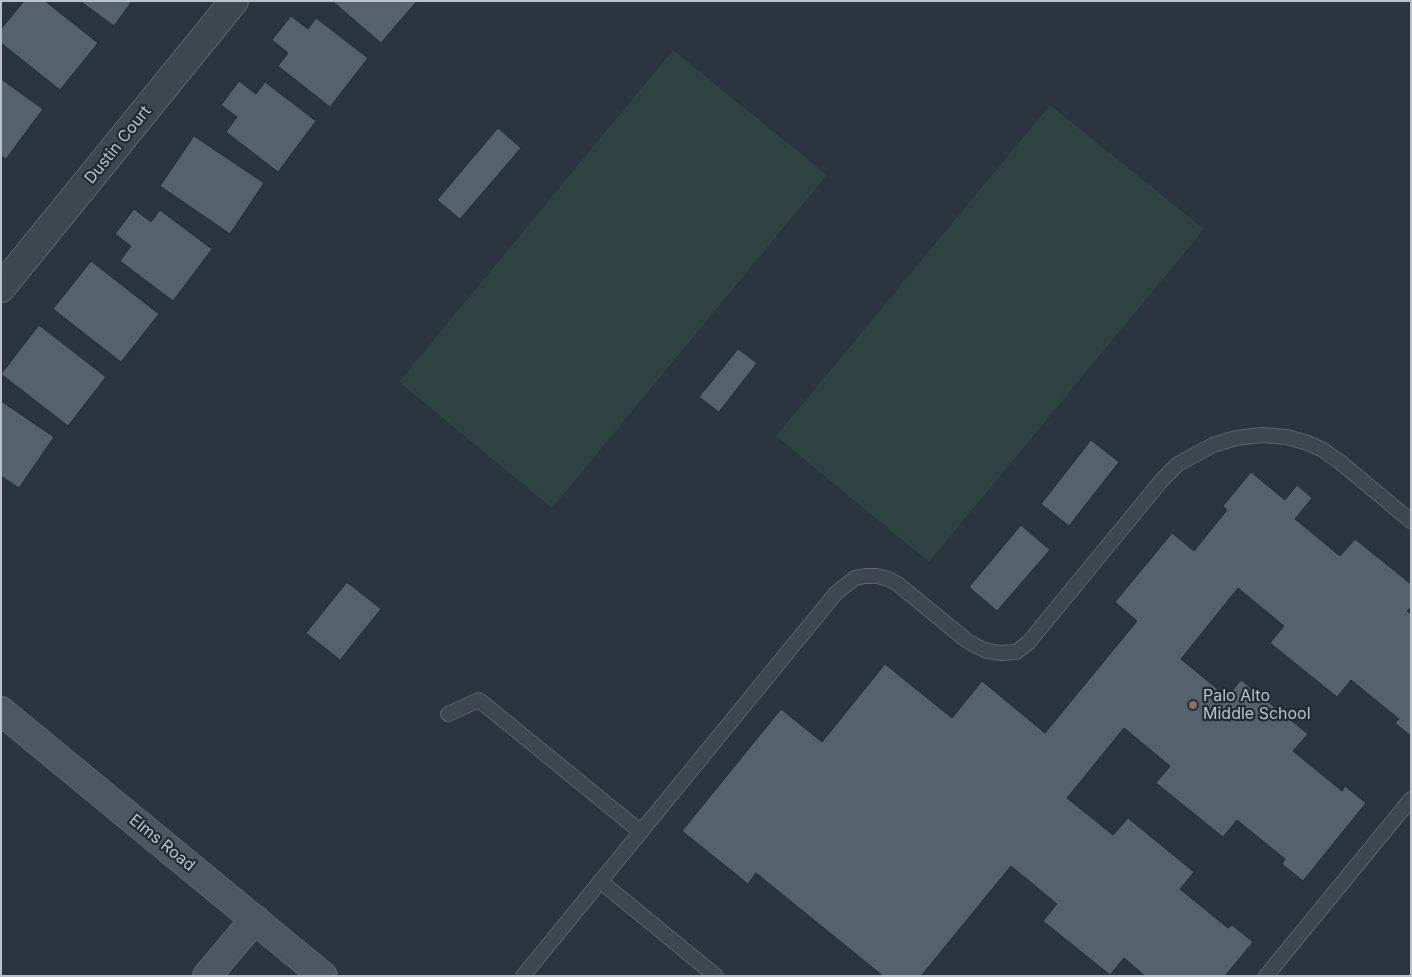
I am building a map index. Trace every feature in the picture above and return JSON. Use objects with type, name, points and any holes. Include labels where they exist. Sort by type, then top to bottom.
[{"type":"main road","name":"Elms Road","points":[[1,711],[323,976]]},
{"type":"main road","points":[[207,976],[255,919]]},
{"type":"street","name":"Dustin Court","points":[[1,288],[234,1]]},
{"type":"lane","points":[[522,976],[836,593],[855,578],[871,576],[889,579],[976,646],[988,651],[1001,653],[1016,652],[1028,643],[1162,480],[1178,464],[1213,445],[1236,438],[1253,436],[1287,437],[1308,443],[1322,450],[1340,462],[1411,521]]},
{"type":"lane","points":[[448,714],[479,700],[641,832]]},
{"type":"lane","points":[[1266,976],[1411,799]]},
{"type":"lane","points":[[600,881],[716,976]]},
{"type":"green space","points":[[673,50],[827,175],[552,508],[399,382]]},
{"type":"green space","points":[[1050,105],[1204,229],[929,562],[776,436]]},
{"type":"building","points":[[24,1],[45,1],[98,43],[60,90],[1,43],[1,29]]},
{"type":"building","points":[[80,1],[132,1],[114,26]]},
{"type":"building","points":[[332,1],[417,1],[381,43]]},
{"type":"building","points":[[291,16],[308,29],[316,18],[368,58],[330,107],[278,66],[288,53],[272,40]]},
{"type":"building","points":[[1,79],[43,109],[6,159],[1,156]]},
{"type":"building","points":[[239,81],[256,94],[265,82],[316,121],[278,172],[226,132],[237,117],[221,105]]},
{"type":"building","points":[[498,128],[521,148],[460,219],[437,200]]},
{"type":"building","points":[[194,136],[264,183],[230,234],[160,186]]},
{"type":"building","points":[[134,209],[151,222],[160,210],[212,249],[173,301],[120,261],[131,246],[115,234]]},
{"type":"building","points":[[91,261],[159,314],[121,362],[53,309]]},
{"type":"building","points":[[39,325],[106,377],[68,426],[1,374]]},
{"type":"building","points":[[738,349],[757,363],[719,412],[699,397]]},
{"type":"building","points":[[1,401],[54,437],[19,488],[1,476]]},
{"type":"building","points":[[1091,440],[1119,462],[1069,526],[1041,504]]},
{"type":"building","points":[[1251,472],[1285,500],[1297,485],[1312,498],[1295,519],[1340,556],[1355,539],[1411,584],[1411,607],[1407,611],[1411,614],[1411,736],[1395,723],[1399,719],[1351,680],[1337,697],[1270,643],[1284,626],[1238,588],[1181,659],[1227,697],[1241,680],[1308,734],[1293,751],[1342,791],[1345,786],[1366,803],[1303,881],[1282,864],[1285,859],[1237,820],[1223,837],[1156,783],[1170,766],[1124,728],[1067,798],[1113,835],[1128,818],[1194,872],[1180,889],[1228,928],[1232,925],[1253,942],[1225,976],[1145,976],[1124,958],[1110,975],[1043,921],[1057,904],[1011,866],[921,976],[883,976],[756,873],[748,884],[682,831],[781,709],[822,742],[885,664],[952,718],[982,681],[1045,733],[1137,621],[1115,602],[1172,533],[1194,551],[1227,510],[1223,506]]},
{"type":"building","points":[[1021,525],[1050,550],[997,611],[969,587]]},
{"type":"building","points":[[347,582],[381,609],[340,660],[306,633]]},
{"type":"place","name":"Palo Alto Middle School","points":[[1193,705]]}]
